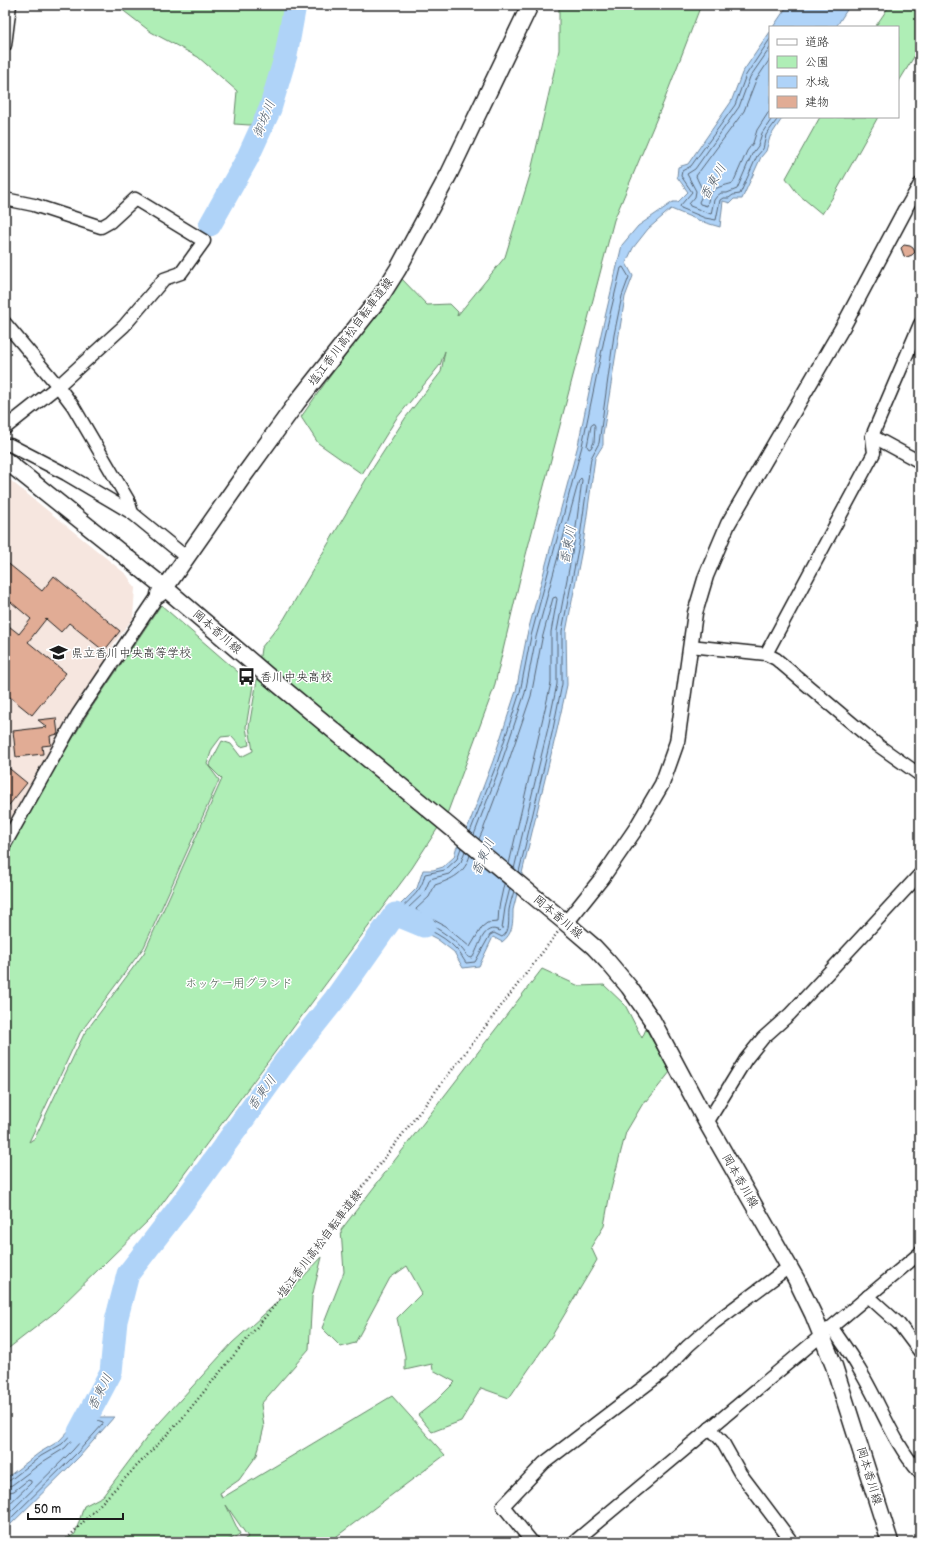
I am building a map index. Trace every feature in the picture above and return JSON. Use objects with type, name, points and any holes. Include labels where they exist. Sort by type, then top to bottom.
[{"type":"main road","name":"塩江香川高松自転車道線","points":[[162,591],[298,401],[381,296],[398,269],[449,174],[530,5]]},
{"type":"main road","name":"岡本香川線","points":[[5,460],[548,908],[563,927],[594,947],[629,987],[652,1020],[707,1123],[789,1266],[813,1314],[827,1331],[834,1366],[890,1542]]},
{"type":"street","points":[[5,45],[10,5]]},
{"type":"street","points":[[563,927],[602,878],[635,830],[662,784],[677,742],[695,613],[706,576],[728,524],[845,323],[920,184]]},
{"type":"street","points":[[5,200],[34,205],[101,227],[110,222],[135,199],[204,241],[181,273],[164,279],[124,326],[58,386],[5,428]]},
{"type":"street","points":[[5,323],[73,406],[128,500],[132,512]]},
{"type":"street","points":[[766,654],[874,454],[872,436],[920,324]]},
{"type":"street","points":[[872,436],[920,462]]},
{"type":"street","points":[[5,444],[10,445],[66,474],[132,512],[187,558]]},
{"type":"street","points":[[5,844],[78,714],[162,591]]},
{"type":"street","points":[[690,646],[766,654],[776,659],[879,746],[920,775]]},
{"type":"street","points":[[707,1123],[746,1059],[763,1038],[790,1014],[920,874]]},
{"type":"street","points":[[574,1542],[920,1253]]},
{"type":"street","points":[[532,1542],[503,1506],[544,1463],[662,1373],[688,1346],[714,1323],[789,1266]]},
{"type":"street","points":[[868,1296],[899,1324],[920,1352]]},
{"type":"street","points":[[827,1331],[859,1369],[909,1460],[920,1473]]},
{"type":"street","points":[[710,1428],[722,1441],[740,1473],[792,1542]]},
{"type":"path","name":"塩江香川高松自転車道線","points":[[64,1542],[180,1421],[270,1311],[362,1187],[563,927]]},
{"type":"shaded area","name":"県立香川中央高等学校","points":[[5,476],[127,575],[135,588],[133,618],[113,645],[110,661],[74,712],[5,831]]},
{"type":"green space","points":[[116,5],[292,5],[281,54],[264,110],[250,125],[234,124],[237,91],[198,57],[151,32]]},
{"type":"green space","name":"ホッケー用グランド","points":[[559,5],[701,5],[664,101],[614,220],[523,566],[494,688],[447,814],[412,868],[153,1216],[54,1313],[5,1351],[5,852],[88,713],[161,605],[253,685],[246,727],[249,745],[241,747],[231,736],[221,737],[212,749],[207,764],[219,780],[144,947],[80,1033],[29,1142],[35,1138],[84,1034],[144,953],[222,779],[209,766],[222,741],[231,744],[241,757],[253,751],[249,727],[261,648],[284,619],[371,471],[406,417],[441,372],[445,351],[440,365],[396,419],[362,474],[318,443],[301,417],[401,278],[427,305],[450,304],[458,312],[457,316],[505,257],[530,175],[559,50]]},
{"type":"green space","points":[[890,5],[920,5],[920,47],[899,81],[899,26],[876,26]]},
{"type":"green space","points":[[819,118],[877,118],[822,214],[798,194],[786,178]]},
{"type":"green space","points":[[542,969],[579,986],[604,985],[625,1005],[642,1038],[646,1029],[670,1072],[647,1101],[645,1100],[626,1132],[610,1193],[604,1226],[591,1247],[597,1260],[553,1334],[509,1398],[481,1388],[461,1421],[432,1432],[418,1415],[437,1400],[455,1382],[433,1370],[432,1364],[405,1370],[405,1356],[397,1318],[422,1293],[407,1266],[390,1278],[355,1343],[341,1347],[322,1328],[344,1272],[341,1230]]},
{"type":"green space","points":[[322,1257],[312,1297],[309,1349],[261,1404],[264,1427],[257,1455],[239,1480],[220,1493],[222,1498],[392,1396],[445,1455],[329,1542],[241,1542],[248,1537],[226,1505],[240,1534],[225,1542],[61,1542],[75,1534],[84,1506],[103,1496],[151,1432],[232,1343],[290,1291]]},
{"type":"water","points":[[788,5],[850,5],[837,26],[774,26]]},
{"type":"water","points":[[769,33],[769,118],[782,118],[770,137],[766,151],[761,157],[742,199],[734,199],[730,203],[723,201],[720,227],[671,209],[648,229],[633,248],[626,263],[633,276],[625,297],[603,434],[603,445],[595,458],[583,544],[566,632],[567,685],[513,910],[512,928],[506,939],[502,942],[493,937],[479,966],[463,968],[454,952],[437,939],[408,924],[395,914],[396,909],[417,888],[423,870],[433,870],[443,867],[454,857],[456,849],[469,824],[493,761],[516,691],[527,635],[578,445],[601,334],[622,245],[638,226],[673,202],[678,202],[688,192],[677,177],[678,167],[688,164],[731,102],[742,73]]},
{"type":"water","points":[[93,1405],[99,1417],[114,1417],[80,1456],[5,1530],[5,1479],[39,1453],[59,1441]]},
{"type":"building","points":[[904,245],[910,246],[915,252],[907,257],[904,256],[901,248]]},
{"type":"building","points":[[5,561],[42,591],[54,576],[120,631],[104,651],[69,623],[61,632],[46,619],[28,642],[66,673],[32,715],[5,693],[5,623],[19,634],[31,619],[5,597]]},
{"type":"building","points":[[56,718],[58,734],[50,736],[51,745],[42,746],[43,754],[16,757],[13,731],[47,727],[38,720]]},
{"type":"building","points":[[5,765],[27,783],[5,810]]},
{"type":"waterway","name":"御坊川","points":[[210,225],[247,159],[270,109],[286,55],[295,5]]},
{"type":"waterway","name":"香東川","points":[[79,1432],[111,1372],[116,1321],[128,1274],[185,1200],[284,1063],[335,999],[395,914],[424,926]]},
{"type":"place","name":"県立香川中央高等学校","points":[[58,653]]},
{"type":"place","name":"香川中央高校","points":[[247,677]]}]
